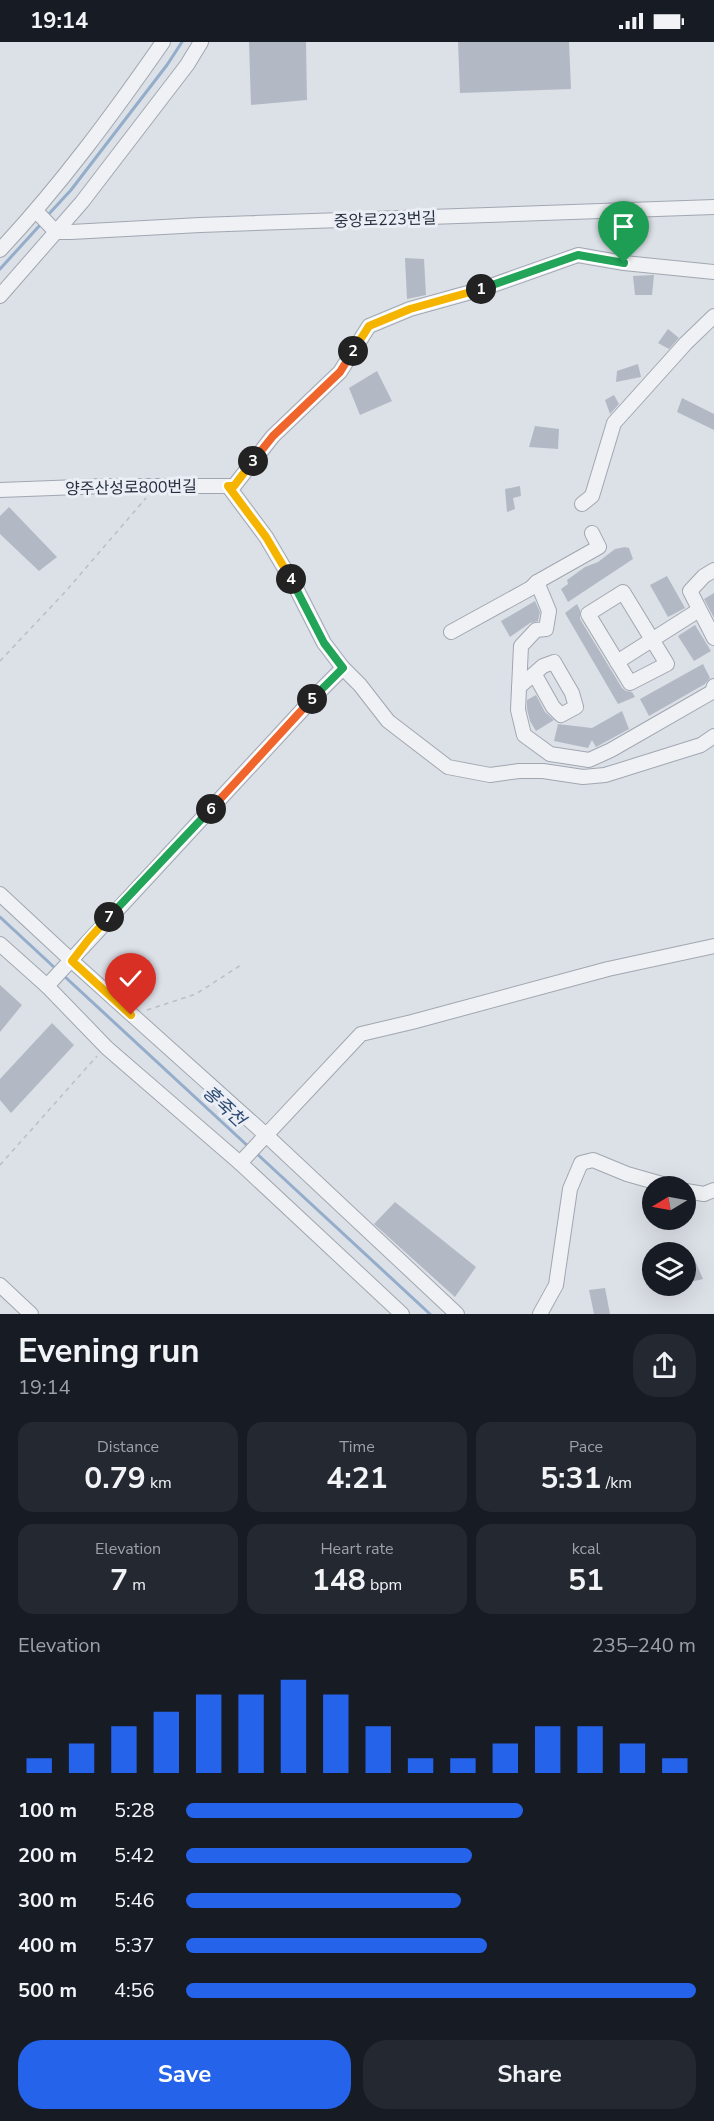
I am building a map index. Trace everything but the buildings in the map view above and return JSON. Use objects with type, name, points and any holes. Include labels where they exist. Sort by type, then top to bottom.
[{"type":"street","points":[[0,250],[36,211],[163,42]]},
{"type":"street","points":[[0,296],[96,184],[187,65],[201,42]]},
{"type":"street","name":"중앙로223번길","points":[[56,232],[714,207]]},
{"type":"street","points":[[36,211],[56,232]]},
{"type":"street","points":[[228,486],[234,486],[273,436],[340,372],[369,326],[410,309],[482,289],[578,255],[624,263],[714,272]]},
{"type":"street","points":[[582,504],[592,496],[614,423],[686,343],[714,316]]},
{"type":"street","name":"양주산성로800번길","points":[[0,490],[157,485],[228,486]]},
{"type":"street","points":[[228,486],[266,537],[296,588],[324,643],[343,668],[360,685],[388,721],[448,767],[490,775],[519,771],[543,771],[583,777],[605,775],[701,745],[714,736]]},
{"type":"street","points":[[451,632],[599,547],[592,533]]},
{"type":"street","points":[[712,629],[690,591],[704,576],[714,570]]},
{"type":"street","points":[[537,582],[549,611],[546,629],[536,630],[521,646],[518,710],[524,735],[550,754],[589,760],[611,750],[712,692],[714,686]]},
{"type":"street","points":[[622,592],[653,641],[667,664],[630,683],[588,614],[622,592]]},
{"type":"street","points":[[617,662],[699,610]]},
{"type":"street","points":[[47,986],[343,668]]},
{"type":"street","points":[[519,687],[535,675]]},
{"type":"street","points":[[0,894],[266,1135],[457,1314]]},
{"type":"street","points":[[0,944],[47,986],[108,1048],[240,1163],[402,1314]]},
{"type":"street","points":[[240,1163],[361,1034],[608,969],[714,946]]},
{"type":"street","points":[[540,1314],[556,1285],[570,1189],[581,1163],[593,1160],[642,1178]]},
{"type":"street","points":[[696,1193],[704,1194],[714,1191]]},
{"type":"street","points":[[0,1285],[31,1314]]},
{"type":"path","points":[[0,661],[66,591],[157,485]]},
{"type":"path","points":[[131,1015],[196,994],[241,965]]},
{"type":"path","points":[[0,1165],[98,1055],[108,1048]]},
{"type":"waterway","points":[[47,216],[71,190],[182,42]]},
{"type":"waterway","points":[[0,269],[41,224]]},
{"type":"waterway","name":"홍죽천","points":[[0,917],[56,969]]},
{"type":"waterway","name":"홍죽천","points":[[63,975],[250,1148]]},
{"type":"waterway","name":"홍죽천","points":[[255,1152],[430,1314]]},
{"type":"route","points":[[131,1015],[72,961],[89,939],[343,668],[324,643],[296,588],[266,537],[228,486],[234,486],[273,436],[340,372],[369,326],[410,309],[482,289],[578,255],[624,263]]}]
